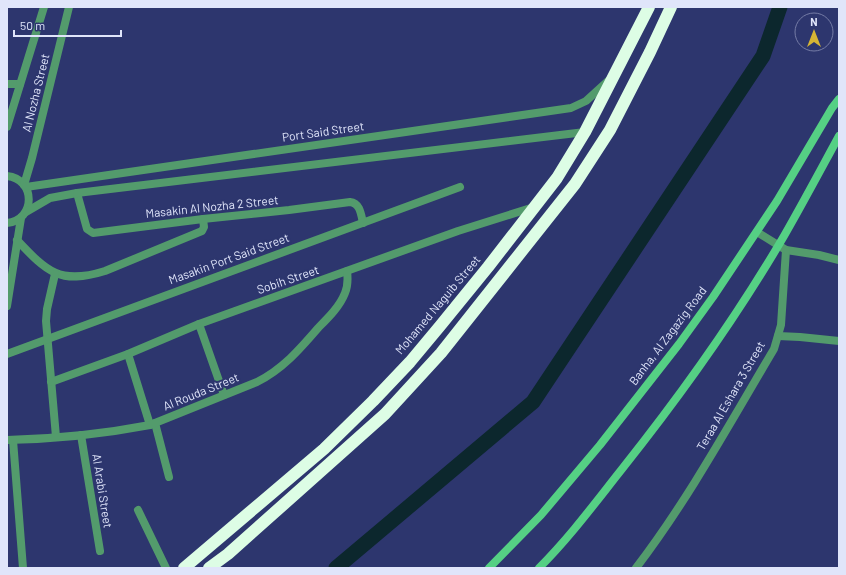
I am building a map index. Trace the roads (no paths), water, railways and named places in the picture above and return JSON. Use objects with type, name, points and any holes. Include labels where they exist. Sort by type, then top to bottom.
[{"type":"highway","name":"Mohamed Naguib Street","points":[[184,568],[324,449],[410,362],[440,326],[557,178],[586,132],[649,7]]},
{"type":"highway","points":[[209,568],[228,554],[385,414],[454,337],[583,172],[610,130],[671,7]]},
{"type":"highway","points":[[440,326],[445,335],[454,337]]},
{"type":"highway","points":[[410,362],[416,364],[422,373]]},
{"type":"main road","name":"Banha, Al Zagazig Road","points":[[489,568],[541,515],[600,445],[679,344],[757,232],[832,108],[839,99]]},
{"type":"main road","points":[[539,568],[562,546],[696,373],[778,246],[839,136]]},
{"type":"street","name":"Al Nozha Street","points":[[7,127],[44,7]]},
{"type":"street","name":"Al Nozha Street","points":[[25,186],[69,7]]},
{"type":"street","name":"Port Said Street","points":[[25,186],[571,108],[586,101],[613,76]]},
{"type":"street","points":[[7,84],[20,84]]},
{"type":"street","points":[[7,223],[15,221],[50,198],[78,193],[586,132]]},
{"type":"street","points":[[7,176],[18,180],[25,186],[30,200],[23,215],[17,240],[7,306]]},
{"type":"street","name":"Masakin Port Said Street","points":[[7,354],[460,187]]},
{"type":"street","name":"Masakin Al Nozha 2 Street","points":[[78,193],[87,229],[93,233],[350,202],[356,203],[358,206],[363,223]]},
{"type":"street","name":"Sobih Street","points":[[51,382],[128,354],[199,324],[458,231],[535,206]]},
{"type":"street","points":[[17,240],[44,266],[55,274],[75,277],[89,276],[105,271],[202,231],[204,227],[204,219]]},
{"type":"street","points":[[757,232],[786,250],[819,255],[839,260]]},
{"type":"street","name":"Teraa Al Eshara 3 Street","points":[[636,568],[652,547],[696,481],[774,349],[781,325],[786,250]]},
{"type":"street","name":"Al Rouda Street","points":[[10,440],[81,435],[131,429],[152,424],[270,375],[292,358],[337,308],[345,294],[348,283],[347,271]]},
{"type":"street","points":[[55,274],[47,308],[47,338],[56,436]]},
{"type":"street","points":[[199,324],[224,395]]},
{"type":"street","points":[[778,336],[830,339],[839,341]]},
{"type":"street","points":[[128,354],[169,477]]},
{"type":"street","name":"Al Arabi Street","points":[[81,435],[100,550]]},
{"type":"street","points":[[10,440],[23,568]]},
{"type":"street","points":[[138,510],[166,568]]},
{"type":"waterway","points":[[336,568],[533,402],[763,56],[780,7]]}]
